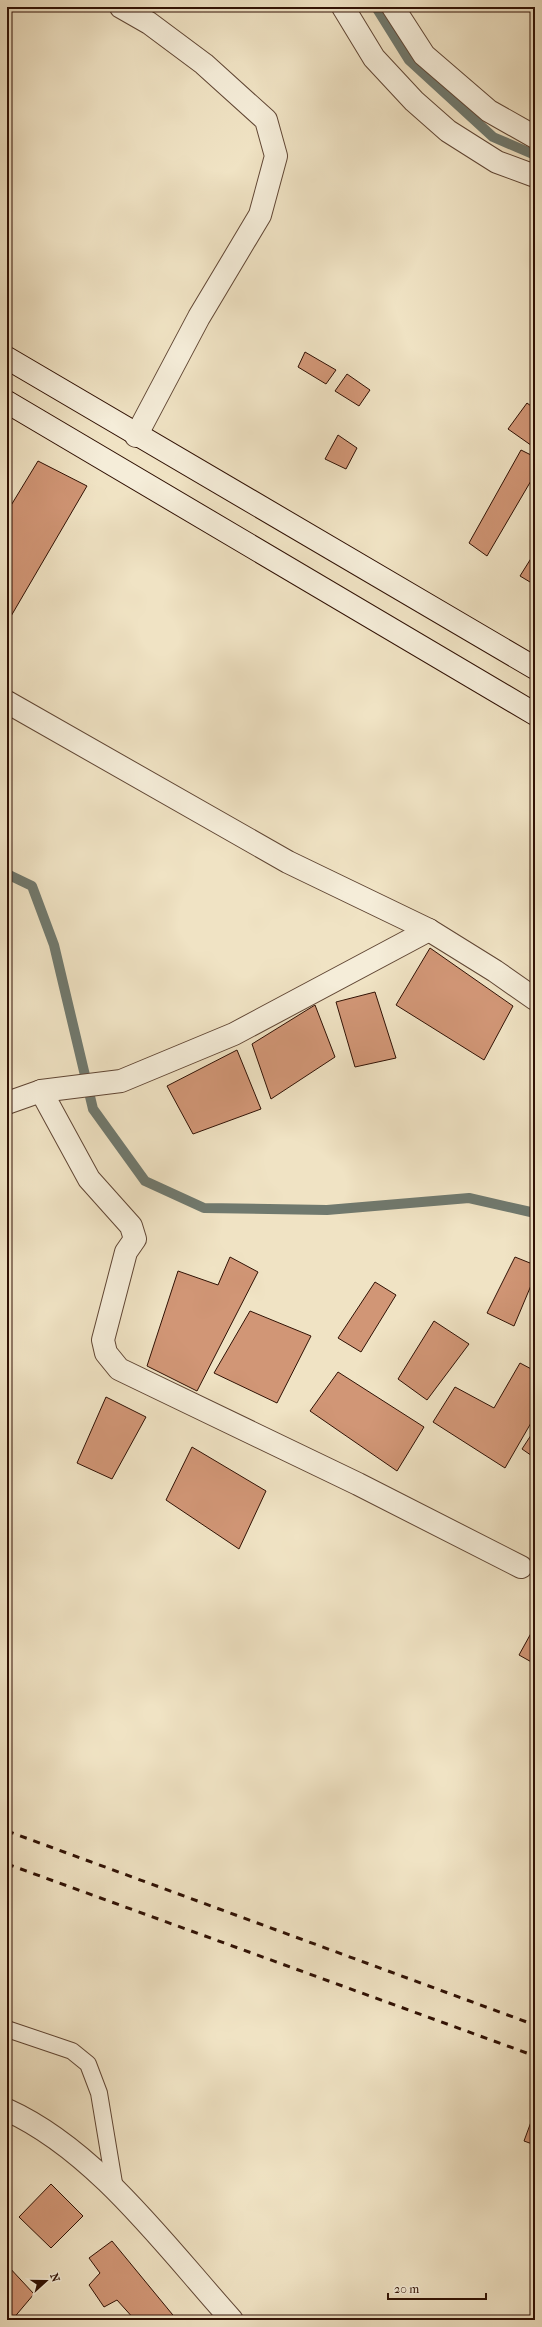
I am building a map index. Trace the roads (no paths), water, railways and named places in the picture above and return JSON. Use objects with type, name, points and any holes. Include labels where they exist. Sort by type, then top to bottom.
[{"type":"street","points":[[121,7],[149,23],[204,64],[266,120],[276,156],[260,215],[199,317],[136,436]]},
{"type":"street","points":[[343,7],[374,58],[431,116],[448,131],[497,162],[535,176]]},
{"type":"street","points":[[393,7],[424,55],[489,111],[535,137]]},
{"type":"street","points":[[7,358],[136,436],[535,668]]},
{"type":"street","points":[[7,402],[535,714]]},
{"type":"street","points":[[7,702],[288,862],[429,930],[495,971],[535,1000]]},
{"type":"street","points":[[7,1103],[51,1090],[121,1081],[234,1034],[429,930]]},
{"type":"street","points":[[51,1090],[89,1179],[132,1226],[135,1239],[126,1252],[103,1340],[106,1353],[119,1369],[358,1484],[521,1567]]},
{"type":"street","points":[[7,2110],[23,2117],[65,2144],[115,2189],[232,2320]]},
{"type":"lane","points":[[7,2029],[72,2051],[88,2064],[100,2093],[115,2189]]},
{"type":"waterway","points":[[376,7],[409,60],[493,137],[535,155]]},
{"type":"waterway","points":[[7,874],[32,886],[54,945],[93,1109],[145,1181],[204,1208],[327,1210],[469,1198],[535,1213]]},
{"type":"railway","points":[[7,1831],[535,2025]]},
{"type":"railway","points":[[7,1864],[535,2056]]}]
